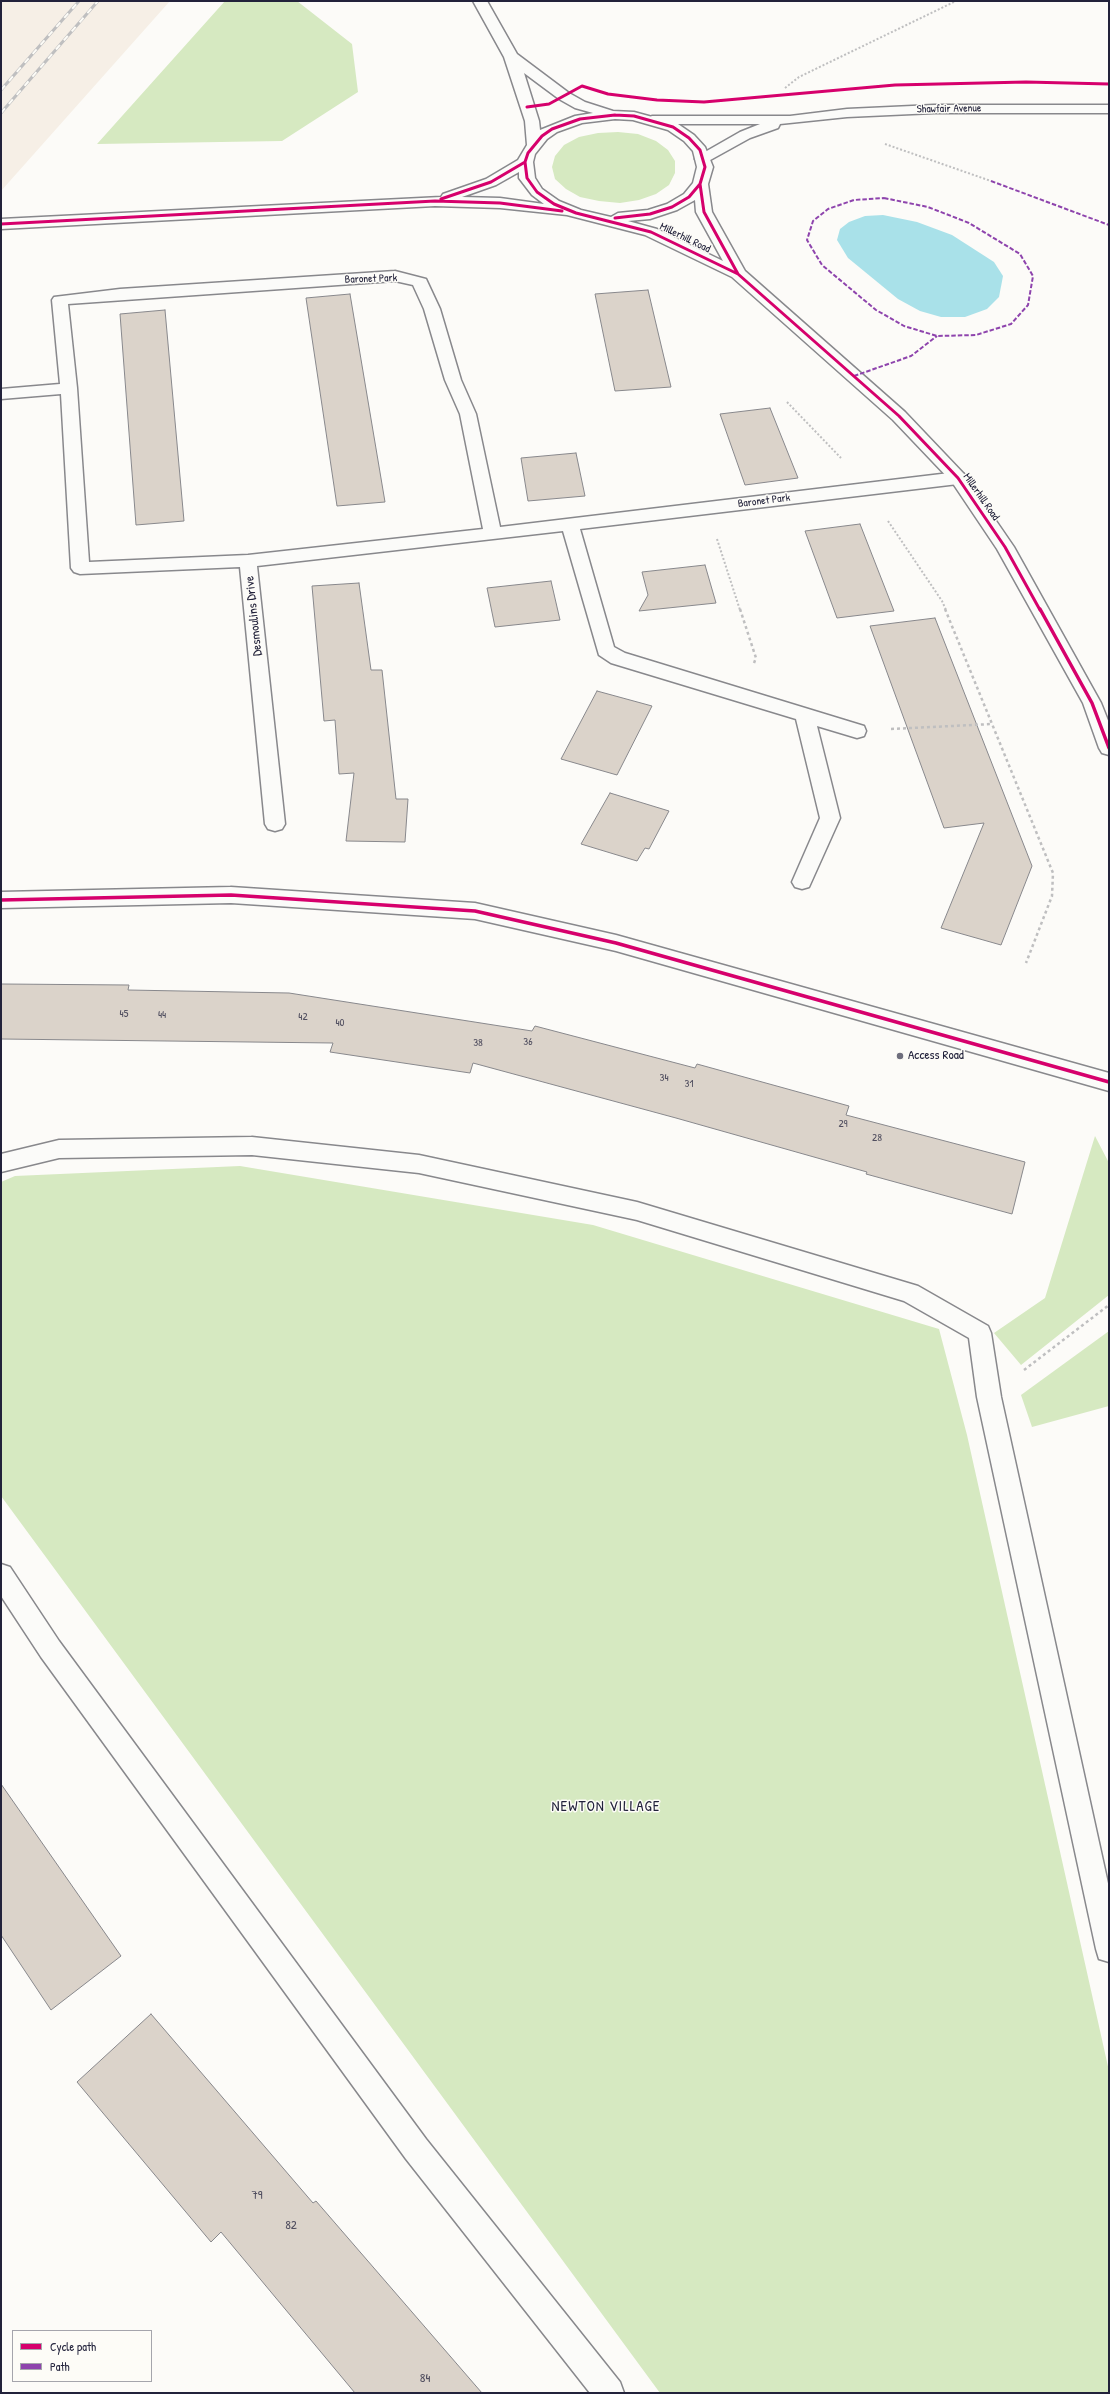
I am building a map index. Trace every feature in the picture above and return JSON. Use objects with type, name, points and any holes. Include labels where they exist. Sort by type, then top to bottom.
[{"type":"street","points":[[480,1],[511,57],[532,121],[534,144]]},
{"type":"street","points":[[511,57],[564,96],[580,105],[615,115],[652,120],[673,127],[689,138],[700,150],[703,159]]},
{"type":"street","name":"Shawfair Avenue","points":[[652,120],[790,120],[847,113],[934,109],[1109,109]]},
{"type":"street","points":[[435,201],[491,182],[525,162],[534,144],[546,133],[565,123],[595,116],[615,115]]},
{"type":"street","name":"Shawfair Avenue","points":[[703,159],[745,136],[790,120]]},
{"type":"street","name":"Millerhill Road","points":[[600,217],[625,218],[644,215],[672,207],[689,197],[700,184],[705,167],[703,159]]},
{"type":"street","name":"Millerhill Road","points":[[525,162],[528,178],[537,192],[554,204],[576,213],[600,217],[651,232],[738,274],[899,416],[958,478],[1005,546],[1092,703],[1109,748]]},
{"type":"street","name":"Millerhill Road","points":[[700,184],[704,212],[738,274]]},
{"type":"street","points":[[2,224],[435,201],[500,203],[576,213]]},
{"type":"street","name":"Baronet Park","points":[[69,388],[60,300],[120,294],[395,276],[420,282],[432,309],[453,380],[468,414],[493,534]]},
{"type":"street","points":[[1,394],[69,388],[80,568],[248,561]]},
{"type":"street","name":"Baronet Park","points":[[425,542],[958,478]]},
{"type":"street","points":[[570,525],[606,650],[618,658],[805,716],[857,730]]},
{"type":"street","name":"Desmoulins Drive","points":[[275,824],[248,561],[425,542]]},
{"type":"street","points":[[802,882],[830,818],[805,716]]},
{"type":"street","points":[[1,900],[231,895],[475,911],[616,943],[1109,1082]]},
{"type":"street","points":[[1,1163],[58,1149],[252,1146],[419,1164],[637,1210],[910,1293],[980,1333],[989,1397],[1109,1949]]},
{"type":"street","points":[[1,1575],[55,1655],[416,2149],[609,2393]]},
{"type":"path","points":[[790,120],[774,97],[799,77],[956,1]]},
{"type":"path","points":[[878,142],[991,181]]},
{"type":"path","points":[[787,402],[856,473],[942,601],[1053,873],[1052,896],[1026,963]]},
{"type":"path","points":[[707,508],[756,658],[737,695]]},
{"type":"path","points":[[857,730],[992,724]]},
{"type":"path","points":[[989,1397],[1109,1305]]},
{"type":"shaded area","points":[[1,1],[170,1],[1,191]]},
{"type":"green space","points":[[225,1],[297,1],[352,44],[358,92],[282,141],[97,144]]},
{"type":"green space","points":[[618,132],[638,134],[656,141],[668,150],[675,161],[675,173],[669,185],[656,194],[639,200],[620,203],[580,197],[566,189],[555,179],[552,167],[555,156],[564,145],[579,137],[598,133]]},
{"type":"green space","points":[[1095,1136],[1109,1163],[1109,1295],[1021,1365],[994,1333],[1045,1298]]},
{"type":"green space","points":[[240,1166],[593,1225],[939,1329],[967,1435],[1109,2071],[1109,2393],[660,2393],[1,1496],[1,1182],[15,1176]]},
{"type":"green space","points":[[1109,1331],[1109,1406],[1032,1427],[1021,1395]]},
{"type":"water","points":[[883,215],[917,222],[952,235],[994,262],[1003,276],[999,297],[987,309],[965,317],[941,317],[920,311],[898,299],[848,258],[837,240],[840,229],[849,222],[865,216]]},
{"type":"building","points":[[648,290],[671,387],[615,391],[595,294]]},
{"type":"building","points":[[350,294],[385,502],[337,506],[306,298]]},
{"type":"building","points":[[165,310],[184,521],[136,525],[120,314]]},
{"type":"building","points":[[770,408],[798,478],[745,485],[720,414]]},
{"type":"building","points":[[576,453],[585,496],[528,501],[521,458]]},
{"type":"building","points":[[860,524],[894,611],[837,618],[805,531]]},
{"type":"building","points":[[705,565],[716,603],[639,611],[648,595],[642,572]]},
{"type":"building","points":[[551,581],[560,620],[495,627],[487,588]]},
{"type":"building","points":[[359,583],[371,670],[382,670],[396,799],[408,799],[405,842],[346,841],[354,773],[339,774],[335,720],[324,721],[312,586]]},
{"type":"building","points":[[935,618],[1032,866],[1001,945],[941,928],[984,823],[944,828],[870,626]]},
{"type":"building","points":[[597,691],[652,706],[617,775],[561,759]]},
{"type":"building","points":[[610,793],[669,811],[649,849],[645,848],[637,861],[581,844]]},
{"type":"building","points":[[1,984],[129,985],[128,990],[289,993],[532,1031],[535,1026],[695,1068],[697,1064],[849,1106],[846,1115],[1025,1162],[1012,1214],[866,1174],[867,1172],[676,1118],[473,1063],[470,1073],[330,1052],[333,1043],[1,1039]]},
{"type":"building","points":[[1,1784],[121,1956],[51,2010],[1,1935]]},
{"type":"building","points":[[151,2014],[313,2203],[316,2201],[482,2393],[355,2393],[221,2232],[211,2242],[77,2082]]},
{"type":"railway","points":[[1,90],[79,1]]},
{"type":"railway","points":[[1,113],[98,1]]},
{"type":"marked path","points":[[991,181],[1109,225]]},
{"type":"marked path","points":[[854,376],[911,356],[937,336],[976,335],[1011,324],[1028,305],[1033,276],[1020,254],[969,223],[928,207],[884,198],[854,200],[828,209],[813,221],[807,240],[822,265],[876,310],[904,326],[937,336]]},
{"type":"cycle path","points":[[527,107],[549,104],[582,86],[608,94],[657,100],[704,102],[895,85],[1026,82],[1109,84]]},
{"type":"cycle path","points":[[738,274],[704,212],[700,184],[705,167],[700,150],[689,138],[673,127],[634,116],[615,115],[580,119],[552,129],[542,136],[528,153],[525,162],[527,178],[537,192],[554,204],[576,213],[651,232],[738,274],[899,416],[958,478],[1005,547],[1092,703],[1109,748]]},
{"type":"cycle path","points":[[441,199],[491,182],[525,162]]},
{"type":"cycle path","points":[[615,218],[650,214],[672,207],[689,197],[700,184]]},
{"type":"cycle path","points":[[1,224],[435,201],[500,203],[562,211]]},
{"type":"cycle path","points":[[1,900],[231,895],[475,911],[616,943],[1109,1082]]},
{"type":"place","name":"Access Road","points":[[900,1056]]},
{"type":"district","name":"NEWTON VILLAGE","points":[[606,1807]]}]
